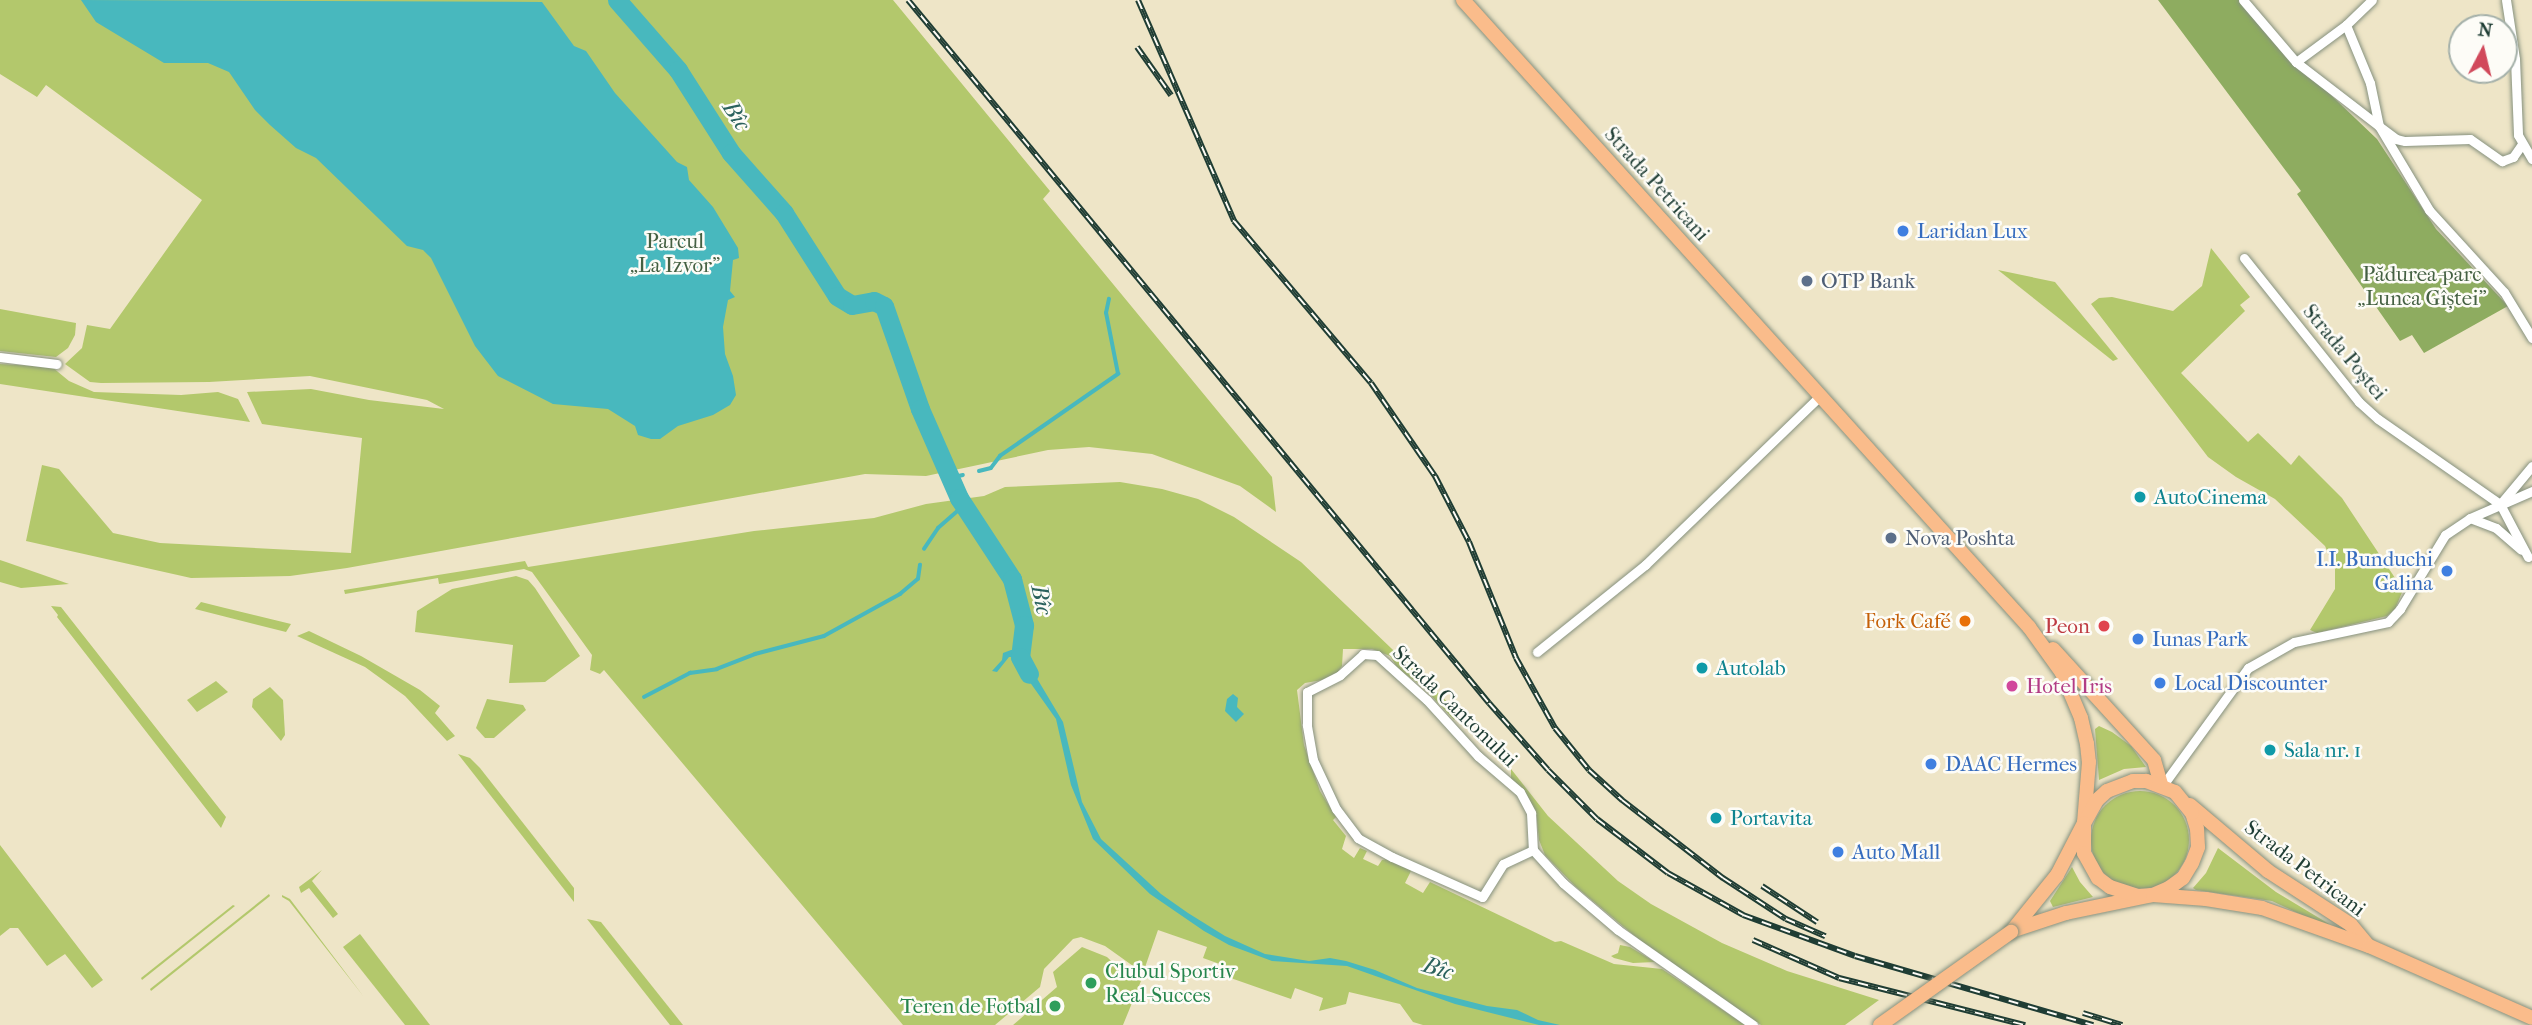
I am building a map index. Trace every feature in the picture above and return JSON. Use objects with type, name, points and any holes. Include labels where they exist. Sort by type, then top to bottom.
[{"type":"main road","name":"Strada Petricani","points":[[1463,0],[2029,627],[2057,653],[2140,743],[2158,766],[2162,785]]},
{"type":"main road","name":"Strada Petricani","points":[[2029,627],[2062,673],[2081,718],[2089,762],[2084,824]]},
{"type":"main road","points":[[1880,1025],[2013,931],[2057,875],[2097,800],[2119,784],[2146,781],[2162,785],[2182,798],[2192,813],[2197,829],[2195,855],[2183,878],[2152,895],[2076,910],[2013,931]]},
{"type":"main road","name":"Strada Petricani","points":[[2182,798],[2268,872],[2351,925],[2369,946]]},
{"type":"main road","points":[[2084,824],[2084,853],[2098,878],[2123,893],[2152,895]]},
{"type":"main road","name":"Strada Petricani","points":[[2152,895],[2262,908],[2369,946],[2532,1018]]},
{"type":"street","points":[[2243,0],[2296,62],[2379,126],[2405,141],[2470,139],[2502,161],[2513,157],[2522,144]]},
{"type":"street","points":[[2296,62],[2346,25],[2372,0]]},
{"type":"street","points":[[2506,0],[2515,59],[2516,119],[2522,144],[2532,159]]},
{"type":"street","points":[[2346,25],[2370,83],[2379,126],[2430,211],[2504,292],[2532,338]]},
{"type":"street","name":"Strada Poștei","points":[[2244,258],[2359,402],[2378,419],[2500,504],[2530,559]]},
{"type":"street","points":[[0,357],[57,364]]},
{"type":"street","points":[[1537,652],[1645,565],[1821,395]]},
{"type":"street","points":[[2500,504],[2532,466]]},
{"type":"street","points":[[2162,785],[2248,668],[2294,642],[2388,622],[2400,609],[2445,535],[2470,518],[2532,491]]},
{"type":"street","name":"Strada Poștei","points":[[2470,518],[2496,528],[2530,559]]},
{"type":"street","name":"Strada Cantonului","points":[[1363,654],[1377,655],[1427,700],[1478,756],[1520,792],[1531,813],[1533,850],[1503,864],[1482,897],[1392,857],[1358,838],[1336,809],[1315,768],[1307,725],[1307,692],[1340,675],[1363,654]]},
{"type":"street","points":[[1533,850],[1563,883],[1618,930],[1753,1025]]},
{"type":"green space","name":"Parcul „La Izvor”","points":[[0,0],[893,0],[1050,191],[1043,199],[1272,477],[1276,512],[1240,486],[1152,454],[1089,447],[1048,450],[926,476],[865,474],[290,576],[191,578],[26,541],[42,465],[59,469],[113,533],[160,543],[351,553],[362,438],[262,424],[247,392],[311,389],[369,400],[444,409],[427,400],[310,376],[209,382],[101,383],[90,382],[65,364],[82,348],[87,325],[110,329],[202,200],[46,85],[37,97],[0,74]]},
{"type":"green space","name":"Pădurea-parc „Lunca Gîștei”","points":[[2158,0],[2243,0],[2292,58],[2377,139],[2436,229],[2508,306],[2424,353],[2412,335],[2400,341],[2297,194],[2301,191]]},
{"type":"green space","points":[[2211,248],[2250,297],[2240,305],[2245,311],[2181,373],[2248,442],[2258,433],[2291,465],[2299,455],[2342,498],[2403,590],[2395,609],[2387,616],[2317,633],[2310,630],[2335,589],[2335,569],[2325,546],[2275,499],[2208,457],[2091,304],[2099,298],[2112,297],[2173,311],[2202,286]]},
{"type":"green space","points":[[1998,270],[2055,282],[2118,359],[2113,361]]},
{"type":"green space","points":[[0,309],[76,323],[75,335],[68,348],[56,357],[0,351]]},
{"type":"green space","points":[[0,364],[52,367],[69,381],[94,392],[181,395],[218,392],[238,399],[250,422],[0,384]]},
{"type":"green space","points":[[1120,482],[1162,489],[1198,499],[1234,517],[1301,562],[1460,714],[1454,720],[1422,686],[1398,669],[1390,656],[1372,649],[1343,649],[1342,666],[1337,673],[1328,679],[1305,683],[1297,690],[1304,745],[1320,791],[1336,817],[1333,820],[1346,836],[1342,849],[1354,858],[1360,848],[1367,851],[1363,859],[1378,866],[1382,860],[1388,859],[1412,869],[1405,883],[1423,893],[1430,882],[1555,942],[1561,941],[1614,964],[1662,969],[1745,1025],[1423,1025],[1413,1022],[1400,1004],[1349,992],[1346,1004],[1319,1011],[1323,998],[1295,988],[1291,999],[1225,976],[1228,967],[1203,958],[1207,947],[1158,930],[1143,973],[1105,946],[1081,937],[1073,939],[1044,969],[1040,987],[995,1025],[903,1025],[604,670],[600,674],[590,670],[592,655],[532,572],[524,569],[439,584],[438,578],[345,594],[344,590],[525,561],[528,567],[754,531],[874,518],[926,504],[984,496],[1005,487]]},
{"type":"green space","points":[[0,560],[69,584],[21,588],[0,582]]},
{"type":"green space","points":[[516,576],[528,580],[535,588],[580,656],[545,682],[509,683],[513,645],[415,632],[417,611],[452,589]]},
{"type":"green space","points":[[201,602],[291,624],[286,632],[195,609]]},
{"type":"green space","points":[[51,606],[61,607],[226,817],[221,828],[57,617]]},
{"type":"green space","points":[[309,631],[361,656],[420,690],[440,706],[435,713],[455,736],[447,741],[405,696],[365,667],[297,636]]},
{"type":"green space","points":[[216,681],[228,692],[197,712],[187,700]]},
{"type":"green space","points":[[270,687],[283,700],[285,735],[281,741],[252,707],[253,699]]},
{"type":"green space","points":[[487,699],[523,705],[526,710],[494,738],[485,738],[476,728]]},
{"type":"green space","points":[[2099,726],[2131,746],[2146,767],[2124,769],[2099,780],[2095,729]]},
{"type":"green space","points":[[458,754],[470,758],[480,768],[574,888],[574,902]]},
{"type":"green space","points":[[1511,769],[1548,816],[1618,881],[1651,904],[1722,943],[1787,971],[1879,1000],[1845,1025],[1761,1025],[1649,948],[1575,886],[1545,855],[1539,840],[1536,811],[1520,786],[1511,780]]},
{"type":"green space","points":[[2140,791],[2159,795],[2174,806],[2185,821],[2189,840],[2185,859],[2174,874],[2159,885],[2140,889],[2121,885],[2106,874],[2095,859],[2091,840],[2095,821],[2106,806],[2121,795]]},
{"type":"green space","points":[[0,845],[103,980],[92,988],[65,954],[47,966],[18,928],[10,928],[0,936]]},
{"type":"green space","points":[[2218,848],[2276,892],[2329,924],[2327,927],[2272,901],[2193,888],[2206,873]]},
{"type":"green space","points":[[2072,867],[2093,897],[2053,907],[2050,901]]},
{"type":"green space","points":[[322,870],[312,881],[338,914],[333,918],[309,888],[301,893],[299,887]]},
{"type":"green space","points":[[269,894],[270,896],[151,991],[150,989]]},
{"type":"green space","points":[[282,895],[290,899],[364,997],[289,901]]},
{"type":"green space","points":[[235,906],[142,980],[141,978]]},
{"type":"green space","points":[[587,919],[601,922],[683,1025],[670,1025]]},
{"type":"green space","points":[[360,934],[430,1025],[405,1025],[343,947]]},
{"type":"green space","points":[[1620,945],[1630,947],[1655,962],[1633,963],[1614,958],[1611,956],[1618,953]]},
{"type":"green space","name":"Clubul Sportiv Real-Succes","points":[[1082,947],[1107,957],[1125,974],[1141,981],[1123,1025],[1013,1025],[1057,987],[1053,972]]},
{"type":"water","points":[[81,0],[542,2],[574,46],[586,51],[615,93],[677,162],[687,167],[689,180],[713,207],[738,248],[739,258],[733,260],[730,291],[735,297],[728,300],[723,327],[725,354],[736,395],[730,405],[713,415],[678,426],[660,439],[651,439],[638,435],[635,426],[608,409],[553,404],[498,376],[475,346],[431,258],[423,250],[407,246],[316,158],[296,148],[270,125],[255,110],[229,72],[208,63],[164,63],[96,22]]},
{"type":"water","points":[[1020,650],[1063,722],[1082,802],[1101,839],[1161,894],[1188,913],[1225,936],[1265,954],[1309,961],[1330,958],[1346,961],[1417,988],[1487,1006],[1517,1010],[1538,1020],[1560,1025],[1539,1025],[1455,1004],[1347,966],[1272,961],[1229,945],[1204,931],[1150,894],[1093,839],[1071,785],[1056,719],[1014,657],[1009,657],[997,672],[992,671],[1002,660],[1003,653]]},
{"type":"water","points":[[1233,694],[1238,698],[1237,707],[1244,714],[1236,722],[1225,711],[1227,699]]},
{"type":"waterway","name":"Bîc","points":[[617,0],[678,70],[731,153],[784,213],[837,296],[852,305],[874,301],[884,306],[920,409],[959,498],[1012,579],[1024,625],[1020,657],[1029,674]]},
{"type":"waterway","points":[[979,471],[991,468],[1000,456],[1118,374],[1106,313],[1109,299]]},
{"type":"waterway","points":[[949,478],[963,475]]},
{"type":"waterway","points":[[924,549],[938,528],[963,506]]},
{"type":"waterway","points":[[644,697],[690,673],[717,669],[755,654],[824,636],[900,594],[918,579],[920,565]]},
{"type":"railway","points":[[908,0],[1489,703],[1548,770],[1597,819],[1668,873],[1743,915],[1855,956],[2093,1025]]},
{"type":"railway","points":[[1138,0],[1234,221],[1371,383],[1435,476],[1469,542],[1516,658],[1555,728],[1589,770],[1622,800],[1723,878],[1786,919],[1825,936]]},
{"type":"railway","points":[[1137,47],[1171,95]]},
{"type":"railway","points":[[1762,886],[1817,922]]},
{"type":"railway","points":[[1753,940],[1839,978],[2025,1025]]},
{"type":"railway","points":[[2083,1013],[2122,1025]]},
{"type":"place","name":"Laridan Lux","points":[[1903,231]]},
{"type":"place","name":"OTP Bank","points":[[1807,281]]},
{"type":"place","name":"AutoCinema","points":[[2140,497]]},
{"type":"place","name":"Nova Poshta","points":[[1891,538]]},
{"type":"place","name":"I.I. Bunduchi Galina","points":[[2447,571]]},
{"type":"place","name":"Fork Café","points":[[1965,621]]},
{"type":"place","name":"Peon","points":[[2104,626]]},
{"type":"place","name":"Iunas Park","points":[[2138,639]]},
{"type":"place","name":"Autolab","points":[[1702,668]]},
{"type":"place","name":"Local Discounter","points":[[2160,683]]},
{"type":"place","name":"Hotel Iris","points":[[2012,686]]},
{"type":"place","name":"Sala nr. 1","points":[[2270,750]]},
{"type":"place","name":"DAAC Hermes","points":[[1931,764]]},
{"type":"place","name":"Portavita","points":[[1716,818]]},
{"type":"place","name":"Auto Mall","points":[[1838,852]]},
{"type":"place","name":"Clubul Sportiv Real-Succes","points":[[1091,983]]},
{"type":"place","name":"Teren de Fotbal","points":[[1055,1006]]}]
